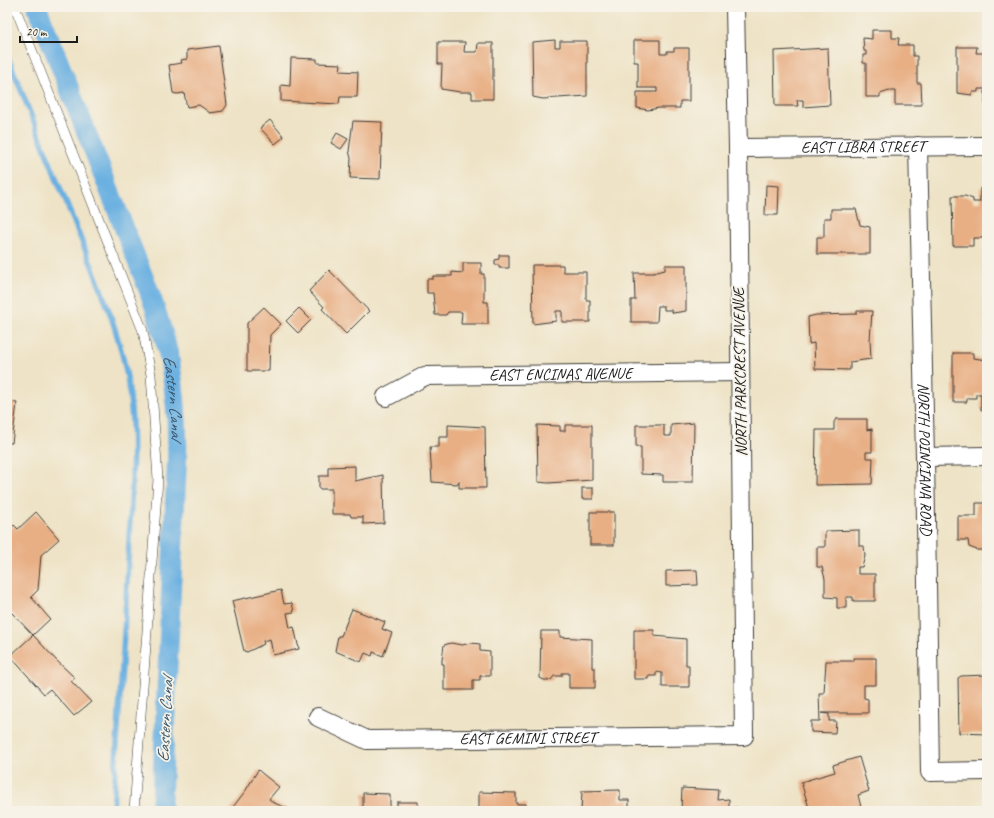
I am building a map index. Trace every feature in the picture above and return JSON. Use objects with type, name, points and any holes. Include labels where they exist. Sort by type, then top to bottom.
[{"type":"street","name":"NORTH PARKCREST AVENUE","points":[[735,7],[738,148],[744,736]]},
{"type":"street","name":"NORTH POINCIANA ROAD","points":[[918,146],[930,772],[987,771]]},
{"type":"street","name":"EAST LIBRA STREET","points":[[738,148],[987,146]]},
{"type":"street","name":"EAST ENCINAS AVENUE","points":[[386,397],[425,376],[740,372]]},
{"type":"street","points":[[925,457],[987,456]]},
{"type":"street","name":"EAST GEMINI STREET","points":[[318,717],[367,740],[744,736]]},
{"type":"lane","points":[[15,7],[143,331],[152,376],[158,479],[134,811]]},
{"type":"building","points":[[872,30],[892,30],[892,38],[899,38],[898,45],[913,45],[913,56],[917,56],[917,83],[921,83],[922,105],[895,105],[895,91],[880,94],[880,97],[866,97],[866,63],[863,63],[863,55],[866,55],[866,51],[864,51],[863,38],[872,39]]},
{"type":"building","points":[[555,40],[555,47],[560,47],[560,41],[587,41],[587,96],[543,99],[533,97],[532,42]]},
{"type":"building","points":[[634,40],[660,40],[660,54],[667,54],[667,51],[674,51],[674,48],[689,48],[689,101],[680,101],[680,108],[659,108],[648,110],[637,108],[637,92],[657,92],[657,88],[638,88],[638,62],[634,62]]},
{"type":"building","points":[[438,42],[465,42],[464,52],[477,52],[478,43],[493,43],[493,99],[472,99],[472,92],[441,89],[442,64],[438,64]]},
{"type":"building","points":[[219,46],[227,105],[223,111],[210,113],[199,105],[187,107],[184,93],[173,93],[169,65],[182,63],[181,60],[187,59],[187,50]]},
{"type":"building","points":[[957,47],[977,47],[976,53],[987,53],[987,104],[985,104],[985,89],[978,89],[978,92],[972,92],[972,95],[957,93]]},
{"type":"building","points":[[828,48],[830,105],[803,107],[803,100],[797,100],[798,106],[775,106],[774,51]]},
{"type":"building","points":[[291,58],[317,59],[317,63],[341,64],[340,71],[358,72],[357,97],[340,97],[339,104],[281,101],[281,85],[290,86]]},
{"type":"building","points":[[270,120],[284,137],[275,144],[260,128]]},
{"type":"building","points":[[353,121],[382,122],[380,179],[350,178],[351,158],[349,151]]},
{"type":"building","points":[[337,133],[348,139],[341,149],[331,143]]},
{"type":"building","points":[[766,185],[779,186],[778,215],[765,215]]},
{"type":"building","points":[[987,187],[987,235],[985,235],[985,238],[973,238],[973,246],[953,246],[952,196],[965,196],[973,199],[973,202],[980,202],[980,188]]},
{"type":"building","points":[[831,209],[856,209],[860,225],[870,227],[870,254],[817,254],[817,237],[824,237],[824,218],[831,218]]},
{"type":"building","points":[[499,255],[509,255],[509,268],[499,268],[499,265],[495,265],[495,260],[499,259]]},
{"type":"building","points":[[463,263],[481,263],[481,274],[484,274],[484,302],[488,302],[488,324],[461,324],[462,312],[448,312],[446,315],[435,315],[433,293],[427,293],[427,279],[433,279],[433,276],[452,276],[452,272],[463,273]]},
{"type":"building","points":[[532,265],[563,265],[563,272],[586,272],[586,300],[590,300],[590,322],[562,322],[562,311],[556,311],[556,321],[533,324]]},
{"type":"building","points":[[665,265],[686,265],[686,311],[673,313],[671,310],[664,310],[664,306],[658,306],[657,322],[631,322],[631,300],[635,300],[634,273],[653,273],[665,270]]},
{"type":"building","points":[[329,270],[369,311],[346,334],[322,309],[324,307],[309,291]]},
{"type":"building","points":[[264,307],[281,324],[270,335],[269,371],[247,371],[247,323]]},
{"type":"building","points":[[299,308],[311,320],[298,333],[286,321]]},
{"type":"building","points":[[857,311],[872,311],[870,340],[871,359],[850,362],[850,370],[815,369],[814,343],[809,344],[808,317],[816,315],[857,314]]},
{"type":"building","points":[[953,353],[973,353],[973,358],[987,360],[987,410],[981,410],[981,394],[976,394],[976,398],[967,398],[967,402],[953,402]]},
{"type":"building","points":[[7,402],[17,403],[12,443],[7,443]]},
{"type":"building","points":[[836,419],[867,419],[867,430],[872,429],[872,452],[866,452],[866,458],[873,458],[872,484],[815,485],[816,430],[834,430],[834,422]]},
{"type":"building","points":[[694,423],[693,482],[663,482],[663,475],[641,474],[641,447],[636,447],[636,425],[664,425],[664,436],[671,436],[671,425]]},
{"type":"building","points":[[448,425],[485,427],[486,488],[459,488],[459,481],[457,484],[432,482],[430,447],[439,447],[439,437],[448,437]]},
{"type":"building","points":[[537,425],[560,426],[560,431],[565,431],[565,425],[592,425],[592,480],[548,483],[538,482]]},
{"type":"building","points":[[355,466],[355,481],[383,475],[384,523],[363,524],[363,517],[351,517],[350,514],[332,514],[332,489],[319,489],[319,476],[328,476],[328,467]]},
{"type":"building","points":[[582,488],[593,488],[593,499],[582,499]]},
{"type":"building","points":[[976,503],[987,503],[986,550],[977,550],[969,547],[968,540],[958,540],[958,516],[976,516]]},
{"type":"building","points":[[36,512],[59,539],[41,555],[38,590],[31,597],[50,619],[33,635],[12,613],[7,617],[7,532],[14,525],[18,529]]},
{"type":"building","points":[[590,512],[614,512],[614,545],[590,545]]},
{"type":"building","points":[[859,530],[859,546],[864,546],[865,556],[862,567],[858,567],[858,574],[875,574],[875,601],[853,601],[853,597],[846,597],[846,608],[837,608],[837,598],[825,597],[825,579],[822,567],[817,567],[817,547],[825,547],[825,531]]},
{"type":"building","points":[[697,570],[698,585],[666,586],[666,571]]},
{"type":"building","points":[[281,590],[284,604],[292,603],[294,612],[287,613],[290,628],[294,627],[299,649],[273,655],[270,639],[263,641],[264,644],[247,652],[244,651],[232,601]]},
{"type":"building","points":[[352,609],[385,622],[382,629],[392,633],[383,656],[373,652],[372,656],[365,653],[361,662],[335,651],[338,636],[341,636]]},
{"type":"building","points":[[634,630],[654,630],[654,636],[686,639],[686,665],[689,665],[689,687],[662,687],[662,673],[656,672],[656,676],[648,676],[648,679],[634,679]]},
{"type":"building","points":[[541,631],[560,631],[560,637],[592,639],[592,668],[595,668],[595,688],[569,688],[569,673],[562,673],[562,676],[554,676],[551,680],[544,680],[540,678]]},
{"type":"building","points":[[33,635],[75,678],[71,681],[91,702],[74,716],[50,689],[44,694],[10,656]]},
{"type":"building","points":[[451,643],[462,645],[471,643],[480,644],[480,651],[490,652],[490,676],[480,676],[480,680],[473,680],[473,690],[444,690],[444,664],[442,664],[442,660],[444,645]]},
{"type":"building","points":[[854,658],[876,658],[876,685],[864,685],[864,698],[868,699],[868,713],[821,713],[829,714],[829,721],[836,721],[835,733],[811,732],[811,721],[820,721],[819,693],[824,693],[826,661],[854,661]]},
{"type":"building","points":[[987,675],[986,734],[959,733],[958,678],[961,676]]},
{"type":"building","points":[[859,757],[869,791],[858,795],[862,811],[810,811],[801,782],[835,772],[833,765]]},
{"type":"building","points":[[258,770],[279,787],[269,799],[274,803],[295,811],[230,811],[246,790]]},
{"type":"building","points":[[682,788],[719,790],[718,800],[729,799],[729,808],[737,807],[737,811],[681,811]]},
{"type":"building","points":[[620,790],[620,800],[629,800],[629,809],[637,809],[637,811],[581,811],[582,791]]},
{"type":"building","points":[[479,792],[516,793],[516,804],[526,804],[526,811],[479,811]]},
{"type":"building","points":[[363,793],[390,794],[390,809],[397,809],[397,802],[418,802],[418,811],[363,811]]},
{"type":"waterway","name":"Eastern Canal","points":[[37,7],[149,291],[165,339],[171,368],[176,414],[177,461],[161,811]]},
{"type":"waterway","points":[[7,55],[101,290],[113,324],[128,381],[131,404],[133,450],[126,608],[113,811]]}]
